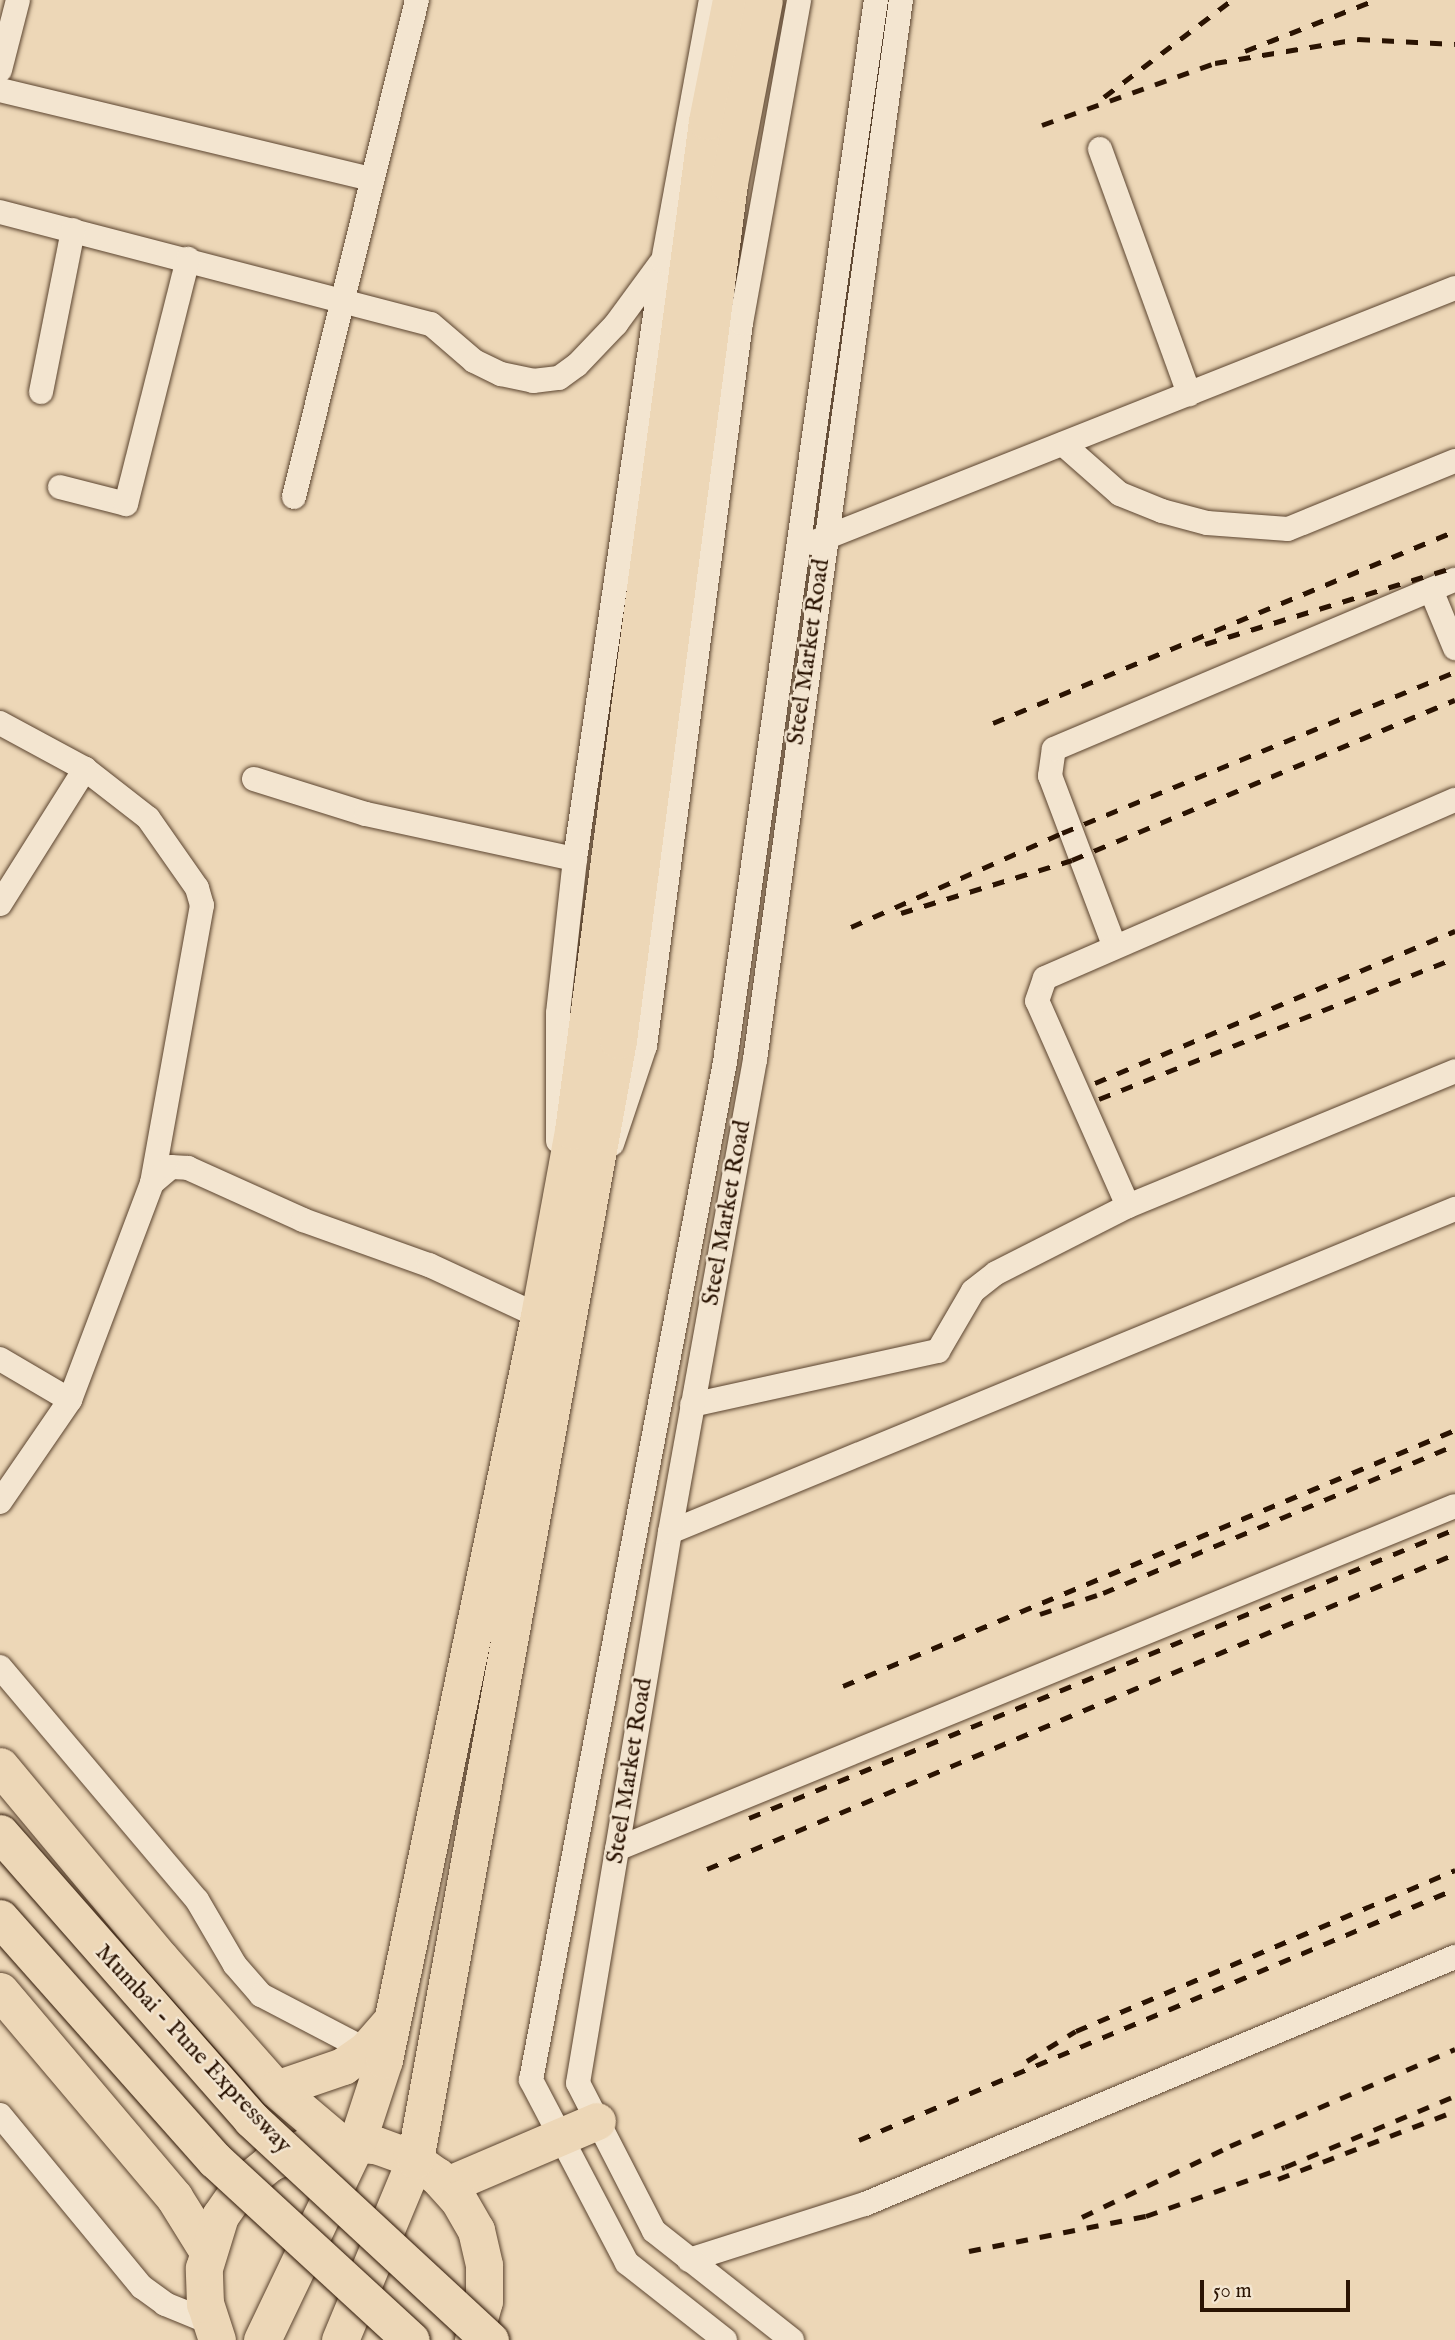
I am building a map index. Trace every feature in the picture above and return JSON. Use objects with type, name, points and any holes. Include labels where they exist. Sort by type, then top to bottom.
[{"type":"highway","points":[[340,2340],[415,2160],[573,1208],[573,1131],[707,121],[731,0]]},
{"type":"highway","points":[[262,2340],[348,2142],[392,2020],[539,1316],[573,1208],[618,1040],[729,183],[764,0]]},
{"type":"highway","points":[[0,1766],[160,1958],[276,2089],[348,2142],[415,2160],[447,2185],[476,2230],[484,2265],[484,2301],[472,2340]]},
{"type":"highway","name":"Mumbai - Pune Expressway","points":[[0,1833],[251,2119],[490,2340]]},
{"type":"highway","points":[[0,1918],[215,2160],[411,2340]]},
{"type":"highway","points":[[0,1991],[174,2197],[207,2250]]},
{"type":"highway","points":[[276,2089],[318,2077],[366,2050],[392,2020]]},
{"type":"highway","points":[[447,2185],[597,2121]]},
{"type":"highway","points":[[213,2331],[204,2286],[207,2250],[220,2216],[254,2173],[286,2154],[348,2142]]},
{"type":"street","points":[[0,70],[18,0]]},
{"type":"street","points":[[293,497],[370,179],[417,0]]},
{"type":"street","points":[[573,1208],[558,1013],[575,859],[663,261],[711,0]]},
{"type":"street","points":[[573,1208],[645,1045],[741,323],[799,0]]},
{"type":"street","name":"Steel Market Road","points":[[726,2340],[627,2263],[531,2080],[725,1062],[876,0]]},
{"type":"street","name":"Steel Market Road","points":[[792,2340],[654,2231],[578,2083],[670,1532],[755,1060],[824,539],[901,0]]},
{"type":"street","points":[[0,90],[370,179]]},
{"type":"street","points":[[1100,149],[1189,394]]},
{"type":"street","points":[[0,212],[188,258],[431,324],[474,361],[500,374],[533,381],[559,378],[616,324],[663,261]]},
{"type":"street","points":[[41,392],[73,230]]},
{"type":"street","points":[[60,487],[126,504],[188,258]]},
{"type":"street","points":[[797,548],[1455,288]]},
{"type":"street","points":[[1063,444],[1120,494],[1162,511],[1207,523],[1288,529],[1455,461]]},
{"type":"street","points":[[1114,945],[1049,776],[1054,749],[1455,580]]},
{"type":"street","points":[[1431,590],[1455,649]]},
{"type":"street","points":[[0,723],[85,769],[148,818],[197,888],[202,905],[152,1183],[70,1400],[0,1502]]},
{"type":"street","points":[[0,904],[85,769]]},
{"type":"street","points":[[254,779],[366,814],[575,859]]},
{"type":"street","points":[[1128,1206],[1037,1002],[1045,978],[1114,945],[1455,800]]},
{"type":"street","points":[[692,1405],[938,1351],[973,1291],[996,1273],[1128,1206],[1455,1071]]},
{"type":"street","points":[[152,1183],[171,1167],[188,1168],[303,1220],[461,1279],[539,1316]]},
{"type":"street","points":[[670,1532],[1455,1209]]},
{"type":"street","points":[[0,1359],[70,1400]]},
{"type":"street","points":[[617,1849],[1455,1506]]},
{"type":"street","points":[[0,1667],[197,1900],[235,1965],[261,1995],[366,2050]]},
{"type":"street","points":[[689,2260],[864,2204],[1455,1957]]},
{"type":"street","points":[[0,2115],[142,2287],[165,2304],[213,2331]]},
{"type":"railway","points":[[1104,97],[1232,0]]},
{"type":"railway","points":[[1245,51],[1375,0]]},
{"type":"railway","points":[[1042,125],[1215,63],[1358,39],[1455,44]]},
{"type":"railway","points":[[993,723],[1455,531]]},
{"type":"railway","points":[[1205,644],[1455,567]]},
{"type":"railway","points":[[851,927],[1062,833],[1455,672]]},
{"type":"railway","points":[[901,913],[1072,860],[1455,700]]},
{"type":"railway","points":[[1095,1083],[1455,931]]},
{"type":"railway","points":[[1099,1099],[1455,958]]},
{"type":"railway","points":[[843,1686],[1455,1430]]},
{"type":"railway","points":[[1040,1614],[1103,1593],[1455,1445]]},
{"type":"railway","points":[[749,1818],[1455,1529]]},
{"type":"railway","points":[[707,1869],[1455,1554]]},
{"type":"railway","points":[[1027,2061],[1076,2031],[1455,1870]]},
{"type":"railway","points":[[859,2140],[1455,1889]]},
{"type":"railway","points":[[1082,2217],[1230,2146],[1455,2049]]},
{"type":"railway","points":[[969,2251],[1146,2216],[1285,2167],[1455,2096]]},
{"type":"railway","points":[[1278,2179],[1455,2111]]}]
